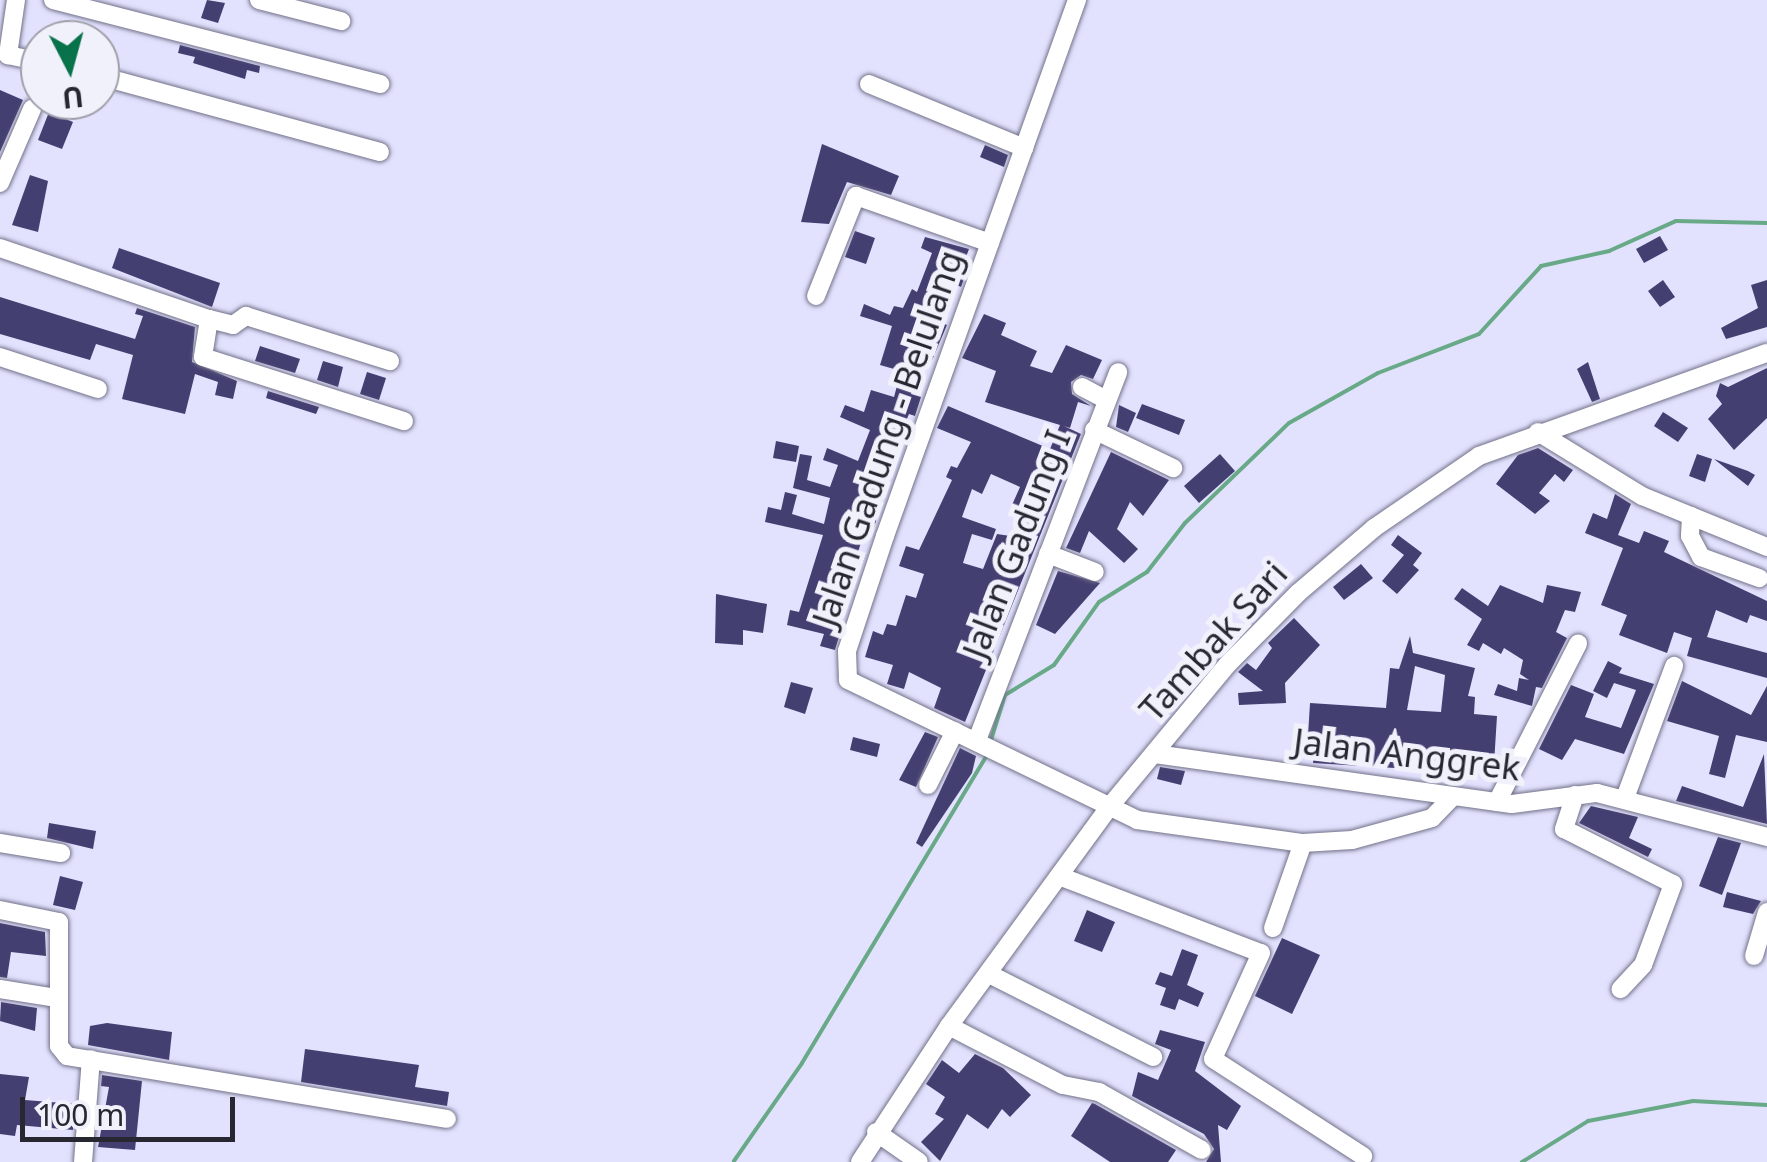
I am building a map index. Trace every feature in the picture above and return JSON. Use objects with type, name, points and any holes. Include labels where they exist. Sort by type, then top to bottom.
[{"type":"street","points":[[53,0],[380,84]]},
{"type":"street","points":[[259,0],[341,21]]},
{"type":"street","name":"Jalan Gadung - Belulang","points":[[1077,0],[844,660],[848,680],[1138,820],[1303,844],[1400,830],[1432,818],[1453,796]]},
{"type":"street","points":[[10,2],[8,55],[20,58]]},
{"type":"street","points":[[120,81],[380,152]]},
{"type":"street","points":[[869,84],[1024,148]]},
{"type":"street","points":[[0,183],[4,160],[26,120]]},
{"type":"street","points":[[816,296],[856,196],[990,243]]},
{"type":"street","points":[[0,248],[209,319],[233,326],[246,316],[390,362]]},
{"type":"street","points":[[209,319],[202,357],[404,421]]},
{"type":"street","name":"Tambak Sari","points":[[860,1162],[876,1132],[949,1026],[1110,806],[1261,629],[1374,528],[1479,456],[1767,353]]},
{"type":"street","points":[[0,358],[98,389]]},
{"type":"street","name":"Jalan Gadung I","points":[[979,741],[1118,372]]},
{"type":"street","points":[[1082,388],[1106,400]]},
{"type":"street","points":[[1094,430],[1173,468]]},
{"type":"street","points":[[1538,432],[1587,466],[1691,516],[1766,545]]},
{"type":"street","points":[[1691,516],[1690,536],[1701,557],[1759,578]]},
{"type":"street","points":[[1048,554],[1095,572]]},
{"type":"street","points":[[1497,802],[1578,644]]},
{"type":"street","points":[[1625,798],[1674,666]]},
{"type":"street","points":[[928,785],[955,731]]},
{"type":"street","name":"Jalan Anggrek","points":[[1154,754],[1497,802],[1576,795],[1625,798],[1767,837]]},
{"type":"street","points":[[1576,795],[1564,829],[1673,884],[1643,965],[1622,989]]},
{"type":"street","points":[[0,843],[61,853]]},
{"type":"street","points":[[1273,928],[1303,844]]},
{"type":"street","points":[[1060,876],[1260,953],[1213,1059],[1363,1156]]},
{"type":"street","points":[[0,910],[59,922],[57,998],[62,1053],[447,1119]]},
{"type":"street","points":[[1754,956],[1767,912]]},
{"type":"street","points":[[989,974],[1154,1057]]},
{"type":"street","points":[[0,989],[57,998]]},
{"type":"street","points":[[949,1026],[1062,1085],[1099,1092],[1202,1150]]},
{"type":"street","points":[[83,1162],[91,1059]]},
{"type":"street","points":[[876,1132],[918,1162]]},
{"type":"building","points":[[207,0],[225,3],[218,23],[201,18]]},
{"type":"building","points":[[180,45],[260,66],[259,73],[247,70],[245,79],[193,63],[195,57],[178,53]]},
{"type":"building","points":[[0,90],[20,99],[20,107],[0,152]]},
{"type":"building","points":[[46,120],[73,122],[62,149],[38,140]]},
{"type":"building","points":[[822,144],[899,176],[891,195],[847,182],[829,224],[801,222]]},
{"type":"building","points":[[985,145],[1008,155],[1004,167],[980,157]]},
{"type":"building","points":[[30,175],[48,181],[38,232],[12,225]]},
{"type":"building","points":[[855,231],[875,238],[866,264],[845,257]]},
{"type":"building","points":[[1660,236],[1668,250],[1644,263],[1636,249]]},
{"type":"building","points":[[925,237],[969,249],[963,265],[968,268],[961,287],[952,283],[937,321],[947,325],[930,365],[920,362],[911,394],[921,397],[915,416],[909,414],[899,438],[892,435],[878,475],[888,477],[873,532],[865,530],[858,552],[866,554],[848,600],[836,597],[830,623],[842,627],[835,650],[820,646],[824,634],[787,625],[790,610],[799,612],[823,535],[765,522],[768,507],[781,510],[785,492],[797,495],[792,514],[824,524],[830,498],[793,488],[800,454],[812,456],[807,480],[830,487],[838,465],[823,460],[827,448],[858,461],[870,430],[840,417],[845,405],[864,412],[871,390],[894,397],[901,371],[880,365],[892,326],[860,316],[864,304],[890,315],[894,306],[903,308],[912,289],[917,292],[932,253],[921,248]]},
{"type":"building","points":[[119,248],[220,283],[212,307],[112,268]]},
{"type":"building","points":[[1663,280],[1675,297],[1660,307],[1648,291]]},
{"type":"building","points":[[1767,280],[1767,327],[1726,339],[1721,328],[1758,308],[1751,285]]},
{"type":"building","points":[[0,297],[135,339],[143,316],[135,314],[137,308],[195,327],[192,362],[237,381],[233,399],[215,395],[218,382],[195,374],[185,414],[122,399],[133,355],[96,344],[90,360],[0,334]]},
{"type":"building","points":[[984,314],[1006,323],[1001,335],[1037,351],[1030,366],[1052,373],[1066,345],[1102,360],[1093,379],[1081,375],[1071,382],[1072,394],[1091,406],[1078,402],[1070,428],[1064,426],[1081,434],[965,722],[934,708],[941,688],[909,672],[904,689],[887,684],[893,665],[865,657],[873,631],[883,635],[887,624],[896,626],[906,595],[916,598],[924,574],[899,566],[906,546],[919,550],[952,480],[946,477],[951,466],[957,468],[971,442],[937,428],[948,406],[1050,449],[1060,425],[985,402],[996,371],[962,358]],"holes":[[[991,474],[1020,487],[1012,505],[1026,511],[1017,537],[997,534],[983,569],[963,563],[972,534],[992,540],[996,529],[962,517],[972,489],[982,494]]]},
{"type":"building","points":[[260,346],[300,359],[295,373],[255,361]]},
{"type":"building","points":[[323,361],[343,367],[338,387],[317,380]]},
{"type":"building","points":[[1588,362],[1600,399],[1592,402],[1577,369]]},
{"type":"building","points":[[1767,368],[1767,418],[1734,450],[1708,419],[1722,404],[1716,396],[1720,383],[1728,387]]},
{"type":"building","points":[[367,372],[386,378],[379,400],[360,394]]},
{"type":"building","points":[[268,391],[319,407],[316,414],[266,398]]},
{"type":"building","points":[[1142,404],[1185,420],[1179,435],[1136,418]]},
{"type":"building","points":[[1119,405],[1136,413],[1128,432],[1116,427]]},
{"type":"building","points":[[1663,412],[1688,428],[1678,442],[1654,426]]},
{"type":"building","points":[[776,441],[799,446],[796,462],[773,458]]},
{"type":"building","points":[[1538,448],[1573,470],[1564,482],[1555,474],[1539,493],[1550,501],[1535,514],[1496,484],[1518,455]]},
{"type":"building","points":[[1111,452],[1169,480],[1143,516],[1130,502],[1117,529],[1138,549],[1124,563],[1089,531],[1080,553],[1066,548]]},
{"type":"building","points":[[1220,454],[1235,471],[1199,503],[1184,486]]},
{"type":"building","points":[[1697,454],[1712,459],[1705,482],[1689,476]]},
{"type":"building","points":[[1714,459],[1748,471],[1755,475],[1748,486]]},
{"type":"building","points":[[1615,494],[1631,504],[1618,535],[1639,543],[1644,531],[1669,541],[1664,552],[1767,601],[1767,621],[1750,615],[1747,623],[1716,610],[1707,637],[1767,653],[1767,678],[1687,656],[1692,638],[1674,632],[1667,653],[1619,635],[1627,615],[1601,605],[1623,548],[1585,533],[1593,513],[1607,519]]},
{"type":"building","points":[[1398,535],[1422,553],[1413,565],[1419,570],[1397,594],[1382,581],[1404,555],[1391,545]]},
{"type":"building","points":[[1361,564],[1373,578],[1344,600],[1333,587]]},
{"type":"building","points":[[1058,571],[1100,583],[1055,634],[1036,625]]},
{"type":"building","points":[[1500,585],[1543,603],[1547,585],[1581,592],[1575,612],[1565,610],[1556,632],[1567,638],[1542,688],[1536,687],[1532,706],[1494,695],[1498,684],[1517,691],[1519,678],[1529,680],[1520,674],[1523,660],[1504,648],[1501,654],[1483,643],[1479,651],[1467,645],[1482,619],[1454,599],[1462,588],[1488,606]]},
{"type":"building","points":[[716,594],[767,604],[763,633],[743,630],[743,645],[715,643]]},
{"type":"building","points":[[1294,618],[1320,645],[1285,683],[1286,703],[1239,705],[1238,693],[1263,691],[1238,672],[1247,663],[1256,670],[1272,648],[1268,643]]},
{"type":"building","points":[[1410,636],[1413,653],[1475,668],[1468,696],[1475,697],[1474,714],[1497,716],[1494,764],[1411,759],[1411,769],[1313,763],[1314,753],[1307,752],[1310,703],[1386,708],[1390,668],[1399,669]],"holes":[[[1415,666],[1445,675],[1441,712],[1407,710]]]},
{"type":"building","points":[[1608,661],[1622,668],[1619,673],[1654,684],[1624,754],[1575,739],[1562,760],[1539,749],[1571,685],[1594,694],[1585,717],[1621,728],[1636,690],[1614,683],[1607,698],[1593,691]]},
{"type":"building","points":[[1682,681],[1751,715],[1767,686],[1767,742],[1736,735],[1725,778],[1709,774],[1719,736],[1667,721]]},
{"type":"building","points":[[791,682],[813,688],[805,714],[784,707]]},
{"type":"building","points":[[925,732],[938,737],[916,787],[899,780]]},
{"type":"building","points":[[853,737],[880,744],[877,757],[850,750]]},
{"type":"building","points":[[960,748],[976,756],[972,773],[922,847],[916,843]]},
{"type":"building","points":[[1764,754],[1767,824],[1676,801],[1682,786],[1743,807]]},
{"type":"building","points":[[1160,767],[1185,771],[1181,785],[1157,779]]},
{"type":"building","points":[[1591,806],[1638,817],[1629,838],[1652,849],[1648,857],[1579,823]]},
{"type":"building","points":[[49,823],[96,831],[93,849],[47,838]]},
{"type":"building","points":[[1718,837],[1741,843],[1722,895],[1699,886]]},
{"type":"building","points":[[60,876],[83,882],[75,910],[53,905]]},
{"type":"building","points":[[1727,892],[1761,901],[1753,914],[1723,907]]},
{"type":"building","points":[[1087,910],[1115,922],[1102,952],[1074,941]]},
{"type":"building","points":[[0,923],[45,932],[46,956],[11,952],[7,978],[0,977]]},
{"type":"building","points":[[1282,938],[1320,955],[1292,1014],[1255,996]]},
{"type":"building","points":[[1182,949],[1198,955],[1187,985],[1204,993],[1198,1007],[1179,999],[1175,1010],[1160,1005],[1166,988],[1155,984],[1160,972],[1172,976]]},
{"type":"building","points":[[1,1002],[37,1008],[35,1031],[0,1021]]},
{"type":"building","points":[[107,1023],[172,1032],[169,1060],[88,1045],[90,1026]]},
{"type":"building","points":[[1160,1030],[1205,1042],[1195,1071],[1241,1106],[1227,1130],[1218,1125],[1221,1162],[1206,1162],[1214,1149],[1204,1134],[1132,1096],[1138,1072],[1158,1080],[1171,1050],[1155,1044]]},
{"type":"building","points":[[305,1049],[419,1065],[415,1087],[449,1092],[447,1106],[301,1082]]},
{"type":"building","points":[[975,1054],[1003,1068],[1031,1095],[1010,1117],[1002,1109],[988,1129],[967,1114],[940,1161],[921,1142],[944,1119],[935,1114],[945,1097],[926,1084],[942,1060],[959,1073]]},
{"type":"building","points":[[0,1074],[29,1077],[25,1100],[75,1104],[73,1130],[17,1125],[15,1136],[0,1134]]},
{"type":"building","points":[[102,1075],[142,1081],[135,1150],[98,1147],[109,1087],[101,1086]]},
{"type":"building","points":[[1092,1103],[1176,1150],[1168,1162],[1110,1162],[1071,1136]]},
{"type":"waterway","points":[[991,740],[1005,695],[1054,665],[1099,602],[1147,572],[1185,523],[1289,423],[1378,373],[1479,334],[1541,266],[1609,251],[1676,221],[1767,223]]},
{"type":"waterway","points":[[734,1161],[802,1063],[988,754]]},
{"type":"waterway","points":[[1522,1162],[1588,1121],[1693,1101],[1767,1105]]}]
